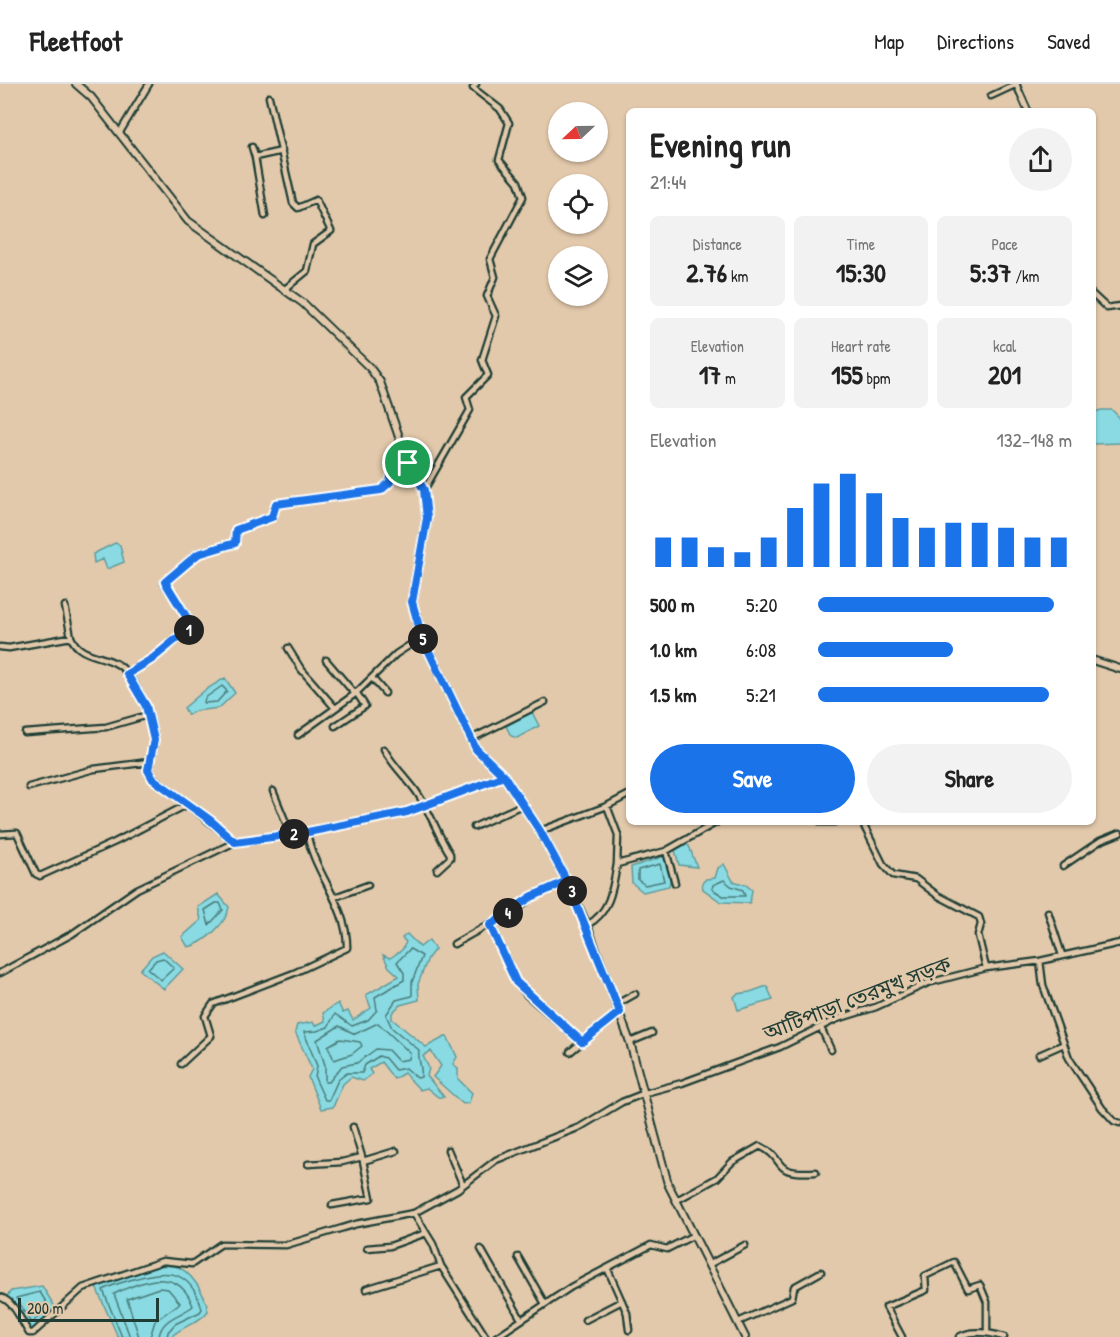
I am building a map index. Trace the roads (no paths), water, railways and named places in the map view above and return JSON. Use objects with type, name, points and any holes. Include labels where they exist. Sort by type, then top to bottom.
[{"type":"main road","points":[[76,84],[92,97],[188,221],[303,303],[370,368],[388,399],[408,463],[424,490],[427,518],[412,602],[422,637],[476,749],[504,776],[540,831],[567,881],[587,925],[620,1012],[645,1093],[664,1172],[745,1337]]},
{"type":"main road","points":[[1096,661],[1120,669]]},
{"type":"street","points":[[120,132],[149,84]]},
{"type":"street","points":[[424,490],[470,410],[466,397],[488,375],[482,360],[496,316],[486,296],[495,277],[490,259],[523,197],[518,182],[499,160],[509,123],[500,109],[473,88],[476,84]]},
{"type":"street","points":[[991,96],[1016,84],[1027,108]]},
{"type":"street","points":[[269,97],[295,206],[298,208],[316,200],[331,231],[313,244],[307,271],[285,289]]},
{"type":"street","points":[[252,147],[265,216]]},
{"type":"street","points":[[255,157],[282,151]]},
{"type":"street","points":[[1096,298],[1107,308],[1120,306]]},
{"type":"street","points":[[127,674],[152,659],[191,628],[190,622],[164,584],[198,554],[233,544],[236,540],[236,530],[272,517],[276,504],[381,490],[390,482],[392,472],[408,463]]},
{"type":"street","points":[[64,606],[72,637],[80,650],[117,663],[127,674],[148,715],[154,740],[148,770],[153,779],[235,842]]},
{"type":"street","points":[[0,647],[9,648],[42,640],[72,637]]},
{"type":"street","points":[[298,735],[356,693],[396,654],[422,637]]},
{"type":"street","points":[[288,648],[301,669],[335,708]]},
{"type":"street","points":[[326,660],[365,706],[335,726]]},
{"type":"street","points":[[372,678],[385,693]]},
{"type":"street","points":[[471,739],[545,702]]},
{"type":"street","points":[[25,733],[106,727],[148,715]]},
{"type":"street","points":[[384,749],[396,770],[414,789],[425,806],[434,828],[450,854],[450,858],[437,870]]},
{"type":"street","points":[[29,787],[94,769],[149,762]]},
{"type":"street","points":[[0,973],[72,934],[137,889],[235,842],[308,832],[425,806],[504,776]]},
{"type":"street","points":[[273,791],[291,835]]},
{"type":"street","points":[[540,831],[607,806],[626,796]]},
{"type":"street","points":[[0,834],[17,832],[36,874],[40,876],[115,842],[188,804]]},
{"type":"street","points":[[474,827],[522,805]]},
{"type":"street","points":[[587,925],[603,913],[614,888],[618,835],[607,806]]},
{"type":"street","points":[[617,864],[666,851],[712,825]]},
{"type":"street","points":[[864,825],[883,864],[893,875],[916,879],[937,895],[980,917],[978,935],[986,968]]},
{"type":"street","points":[[181,1064],[211,1036],[205,1016],[213,1004],[277,980],[347,948],[335,897],[314,862],[308,832]]},
{"type":"street","points":[[1063,867],[1100,841],[1120,833]]},
{"type":"street","points":[[666,851],[675,884]]},
{"type":"street","points":[[454,944],[490,925],[531,897],[567,881]]},
{"type":"street","points":[[335,897],[368,885]]},
{"type":"street","points":[[1048,912],[1062,955]]},
{"type":"street","points":[[490,925],[516,982],[582,1042]]},
{"type":"street","name":"আটিপাড়া তেরমুখ সড়ক","points":[[414,1214],[464,1185],[496,1160],[580,1127],[622,1102],[682,1083],[821,1028],[837,1019],[876,1007],[928,983],[986,968],[1040,960],[1120,943]]},
{"type":"street","points":[[1040,960],[1043,985],[1069,1058],[1101,1108],[1114,1121],[1120,1123]]},
{"type":"street","points":[[617,1004],[635,994]]},
{"type":"street","points":[[570,1052],[620,1012]]},
{"type":"street","points":[[821,1028],[831,1050]]},
{"type":"street","points":[[630,1042],[652,1032]]},
{"type":"street","points":[[1039,1055],[1064,1044]]},
{"type":"street","points":[[332,1205],[371,1198],[353,1127]]},
{"type":"street","points":[[677,1200],[717,1178],[732,1162],[760,1146],[783,1170],[794,1173],[816,1172]]},
{"type":"street","points":[[448,1150],[464,1185]]},
{"type":"street","points":[[308,1164],[342,1162],[396,1151]]},
{"type":"street","points":[[0,1297],[6,1300],[29,1333],[33,1333],[83,1288],[152,1265],[169,1261],[192,1264],[221,1244],[286,1245],[356,1224],[414,1214],[433,1244],[441,1266],[486,1337]]},
{"type":"street","points":[[367,1248],[390,1246],[426,1233]]},
{"type":"street","points":[[496,1337],[521,1318],[571,1287],[608,1270],[651,1245],[668,1249],[694,1235]]},
{"type":"street","points":[[710,1264],[745,1245]]},
{"type":"street","points":[[481,1249],[521,1318]]},
{"type":"street","points":[[518,1257],[545,1304]]},
{"type":"street","points":[[902,1337],[886,1306],[926,1290],[925,1276],[954,1262],[968,1289],[980,1285],[985,1295],[987,1333]]},
{"type":"street","points":[[366,1289],[441,1266]]},
{"type":"street","points":[[608,1270],[622,1301],[629,1330]]},
{"type":"street","points":[[738,1322],[792,1298],[794,1287],[821,1272]]},
{"type":"street","points":[[585,1320],[622,1301]]},
{"type":"street","points":[[959,1337],[964,1334],[987,1333],[1004,1337]]},
{"type":"water","points":[[1112,410],[1120,418],[1120,443],[1096,444],[1096,412]]},
{"type":"water","points":[[115,543],[120,545],[124,562],[107,569],[103,559],[94,563],[93,554]]},
{"type":"water","points":[[225,678],[235,693],[219,708],[195,711],[188,715],[184,708],[205,690]]},
{"type":"water","points":[[532,712],[539,726],[517,738],[511,736],[506,726]]},
{"type":"water","points":[[684,843],[689,846],[697,867],[679,865],[675,850]]},
{"type":"water","points":[[665,856],[671,876],[669,886],[643,892],[632,883],[631,867]]},
{"type":"water","points":[[724,864],[733,881],[746,885],[752,890],[750,903],[721,902],[703,889],[702,883],[706,879],[715,878],[718,868]]},
{"type":"water","points":[[218,894],[229,907],[224,920],[201,942],[188,947],[182,937],[201,920],[198,907]]},
{"type":"water","points":[[407,934],[420,947],[429,940],[435,949],[428,958],[418,984],[419,1000],[400,1005],[392,1013],[392,1019],[426,1047],[447,1036],[457,1057],[453,1064],[458,1068],[458,1079],[472,1093],[469,1103],[463,1104],[433,1077],[441,1066],[431,1051],[423,1056],[429,1068],[427,1076],[444,1097],[438,1097],[427,1088],[420,1090],[404,1073],[394,1079],[381,1062],[369,1069],[372,1074],[363,1081],[351,1077],[343,1084],[333,1107],[321,1109],[308,1077],[312,1069],[295,1032],[297,1025],[313,1022],[315,1026],[325,1021],[323,1013],[338,1003],[343,1013],[348,1011],[353,1020],[371,1008],[366,995],[399,976],[389,967],[383,955],[390,958],[402,950],[406,942],[402,938]]},
{"type":"water","points":[[163,951],[183,969],[164,989],[140,970],[152,956]]},
{"type":"water","points":[[767,986],[773,1000],[738,1010],[734,997],[737,994]]},
{"type":"water","points":[[156,1265],[175,1266],[187,1273],[201,1291],[208,1311],[200,1319],[171,1337],[118,1337],[96,1287]]},
{"type":"water","points":[[42,1286],[55,1307],[51,1315],[31,1331],[7,1296],[11,1291]]}]
